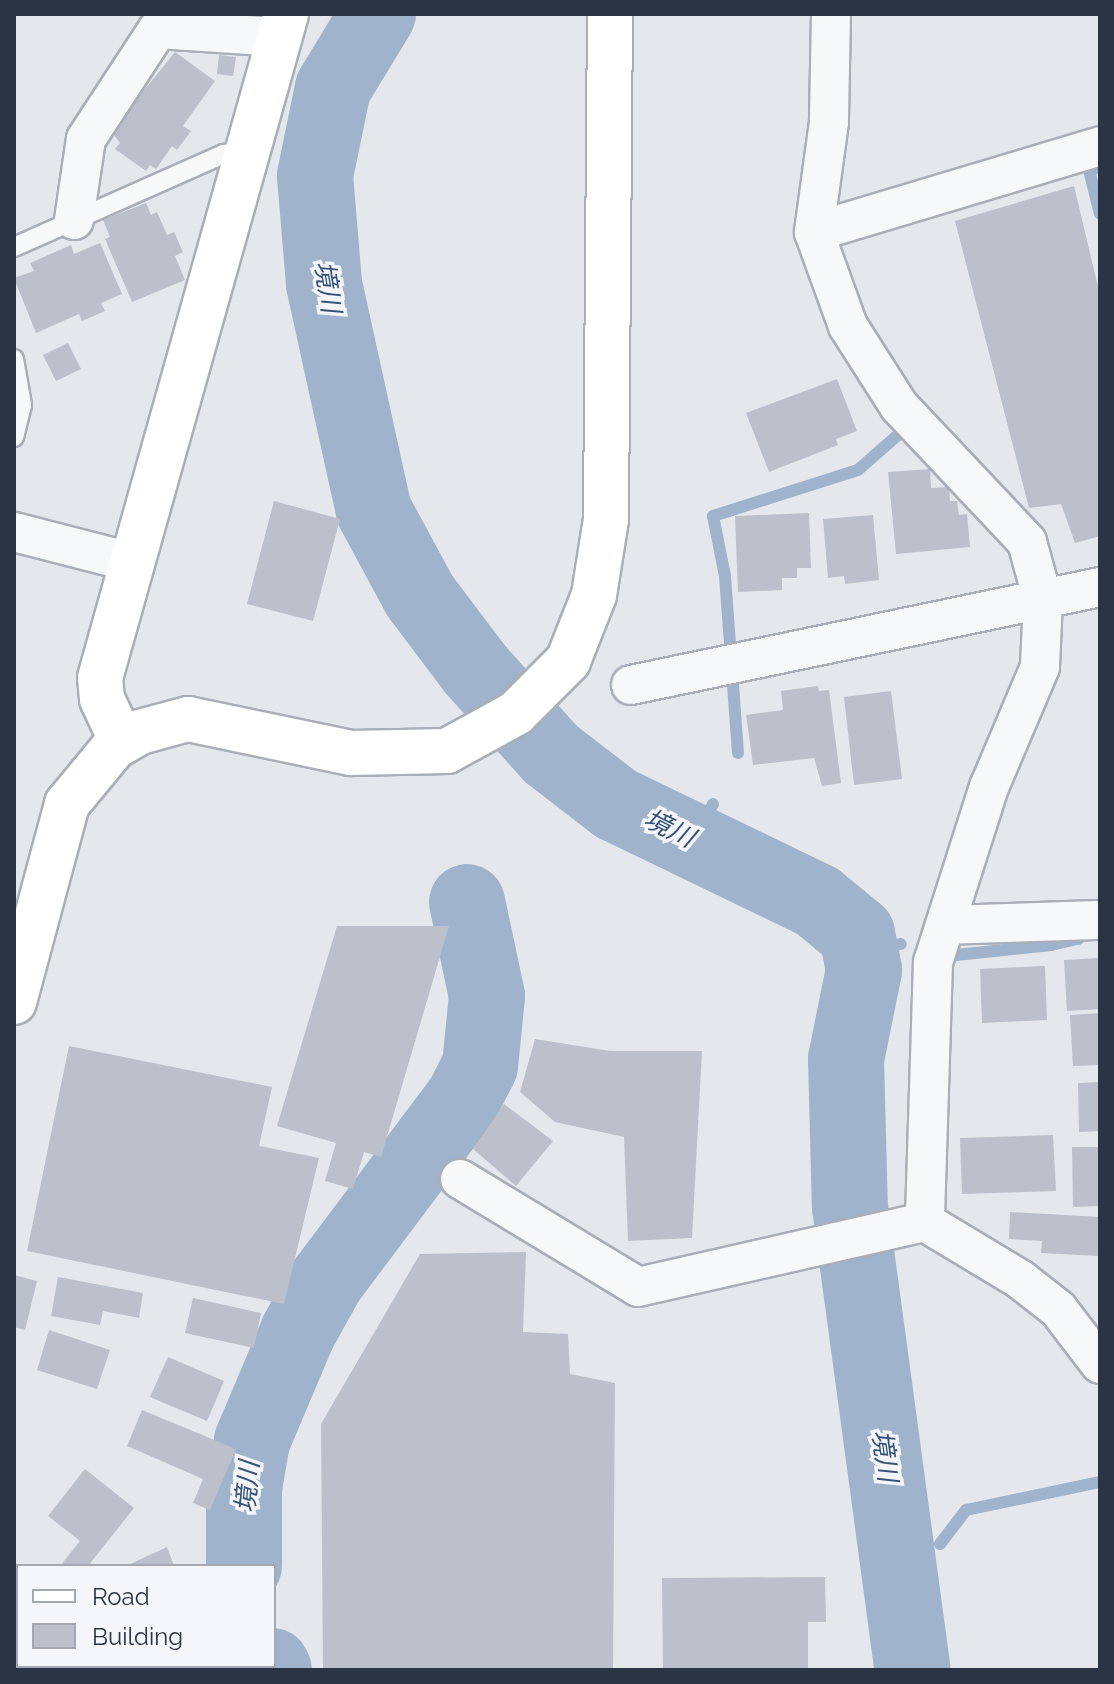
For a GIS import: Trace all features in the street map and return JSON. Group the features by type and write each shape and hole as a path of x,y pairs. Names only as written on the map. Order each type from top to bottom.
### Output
{"street":[{"path":"14,1002 67,804 92,769 122,742 140,732 188,719 351,753 447,751 481,736 545,689 568,661 594,595 606,519 610,14"},
{"path":"831,14 829,122 814,232 848,326 899,406 1027,542 1043,600 1040,667 989,787 933,962 915,1224"},
{"path":"74,220 86,139 158,29 283,26 100,678 102,699 122,742"},
{"path":"814,232 1100,146"},
{"path":"14,532 131,562"},
{"path":"631,685 1100,587"},
{"path":"946,925 1100,920"},
{"path":"460,1179 638,1287 915,1224 1021,1280 1058,1309 1100,1364"}],"lane":[{"path":"14,247 224,154 247,151"},
{"path":"14,359 22,405 14,437"}],"building":[{"path":"175,52 215,81 183,126 191,131 177,150 172,146 156,169 150,165 146,171 115,149 120,143 111,131"},
{"path":"219,55 236,57 233,76 217,74"},
{"path":"1074,186 1100,295 1100,536 1075,543 1061,504 1029,508 955,221"},
{"path":"146,203 151,215 157,212 167,235 174,232 183,252 175,256 185,280 132,302 105,239 110,237 103,220"},
{"path":"100,243 122,294 101,303 105,311 82,321 79,314 36,333 14,278 34,271 30,263 71,245 74,254"},
{"path":"68,343 81,369 56,381 43,355"},
{"path":"837,379 857,431 836,439 838,445 769,472 746,413"},
{"path":"930,469 931,488 949,487 950,501 957,501 959,515 967,514 970,547 896,554 888,472"},
{"path":"274,501 340,519 313,621 247,604"},
{"path":"809,513 811,568 797,568 797,578 782,578 782,590 738,592 735,516"},
{"path":"873,515 879,580 845,584 844,576 828,578 823,519"},
{"path":"818,686 819,691 829,690 841,783 822,786 814,758 753,765 746,715 783,710 781,691"},
{"path":"891,691 902,779 854,785 844,697"},
{"path":"337,926 449,926 381,1157 364,1152 353,1189 325,1181 336,1143 277,1126"},
{"path":"1100,958 1100,1009 1067,1011 1064,960"},
{"path":"1045,966 1047,1020 982,1023 980,969"},
{"path":"1100,1013 1100,1065 1073,1066 1070,1015"},
{"path":"535,1039 610,1051 702,1051 692,1238 628,1241 624,1137 555,1122 520,1092"},
{"path":"69,1046 272,1087 259,1146 319,1158 284,1304 27,1251"},
{"path":"1100,1082 1100,1131 1079,1132 1078,1083"},
{"path":"504,1104 553,1141 516,1186 473,1149"},
{"path":"1053,1135 1056,1191 962,1194 960,1138"},
{"path":"1072,1147 1100,1147 1100,1206 1073,1207"},
{"path":"1010,1212 1100,1217 1099,1256 1041,1253 1042,1241 1009,1239"},
{"path":"526,1252 523,1332 568,1334 570,1374 615,1383 613,1670 323,1670 321,1424 420,1254"},
{"path":"14,1275 37,1281 25,1330 14,1327"},
{"path":"58,1277 143,1293 139,1318 103,1311 100,1325 51,1316"},
{"path":"193,1298 261,1313 254,1348 185,1333"},
{"path":"49,1330 110,1350 97,1389 37,1370"},
{"path":"168,1357 224,1381 207,1421 150,1397"},
{"path":"142,1410 236,1449 210,1510 193,1503 203,1479 127,1446"},
{"path":"85,1469 134,1508 90,1564 62,1564 80,1541 48,1516"},
{"path":"167,1547 173,1564 130,1564"},
{"path":"825,1577 826,1622 808,1622 808,1670 663,1670 662,1578"}],"waterway":[{"name":"境川","path":"378,14 333,88 315,176 324,284 374,511 420,596 475,669 551,754 616,804 817,901 857,934 864,970 846,1059 850,1207 913,1670"},
{"path":"1100,167 1089,170 1100,214"},
{"path":"738,753 725,576 713,516 858,470 899,434"},
{"path":"692,845 713,804"},
{"name":"境川","path":"244,1564 244,1488 252,1441 298,1332 327,1280 463,1099 480,1066 487,996 467,902"},
{"path":"956,955 1051,945 1078,939 1087,930"},
{"path":"860,950 901,944"},
{"path":"940,1544 966,1510 1100,1482"}]}
